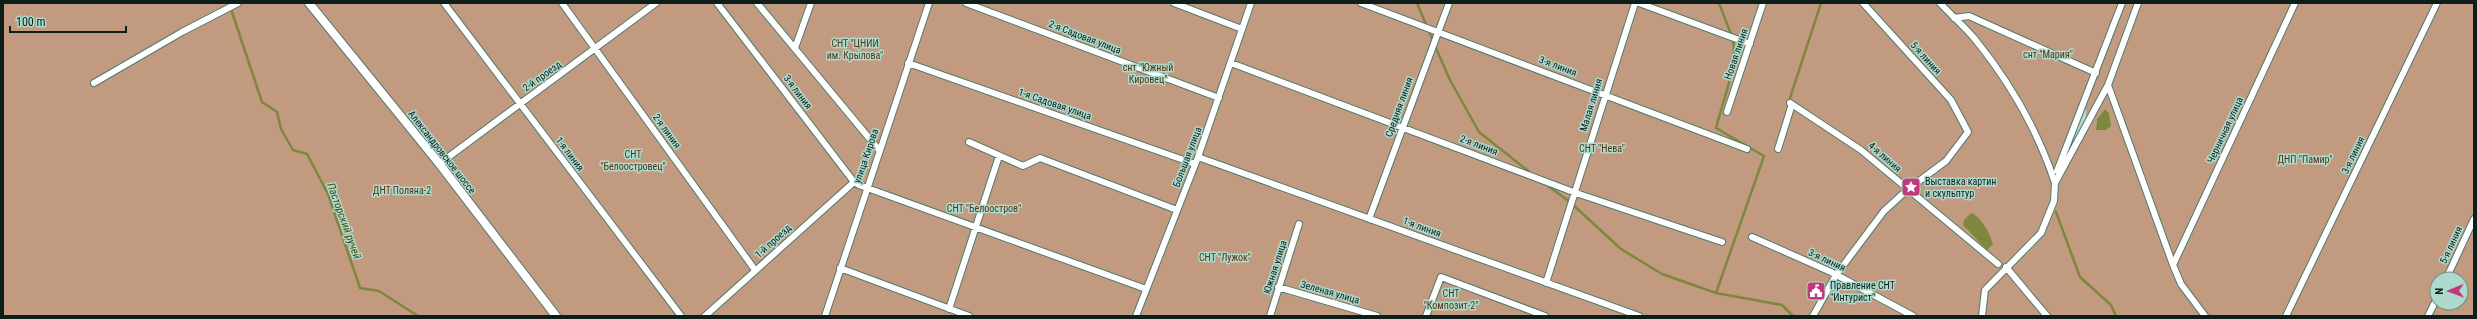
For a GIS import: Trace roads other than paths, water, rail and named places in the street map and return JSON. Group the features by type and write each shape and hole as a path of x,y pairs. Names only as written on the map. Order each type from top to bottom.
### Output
{"street":[{"name":"Александровское шоссе","path":"309,3 439,164 556,316"},
{"name":"1-я линия","path":"444,3 681,316"},
{"name":"2-я линия","path":"562,3 755,270"},
{"name":"2-й проезд","path":"439,164 656,3"},
{"name":"3-я линия","path":"717,3 854,182 866,189 1146,289"},
{"path":"757,3 879,150"},
{"path":"795,48 811,3"},
{"name":"улица Кирова","path":"825,316 929,3"},
{"name":"2-я Садовая улица","path":"966,3 1219,98"},
{"path":"1174,3 1242,29"},
{"name":"Большая улица","path":"1136,316 1198,157 1252,3"},
{"name":"3-я линия","path":"1361,3 1605,94 1747,149"},
{"name":"Средняя линия","path":"1369,219 1402,126 1449,3"},
{"name":"Малая линия","path":"1546,283 1635,3"},
{"path":"1639,3 1750,44"},
{"name":"Новая линия","path":"1727,112 1763,3"},
{"name":"5-я линия","path":"1863,3 1951,100 1968,132 1946,161 1907,190"},
{"path":"1940,3 1974,38 2017,100 2043,147 2054,181 2054,201 2041,233 1985,290 1982,316"},
{"path":"2054,181 2122,3"},
{"path":"2054,181 2108,85 2138,3"},
{"name":"Черничная улица","path":"2174,265 2295,3"},
{"name":"3-я линия","path":"2286,316 2437,3"},
{"path":"94,84 182,32 236,4"},
{"path":"1954,18 1969,16 2096,73"},
{"name":"1-я Садовая улица","path":"908,63 1195,164"},
{"name":"2-я линия","path":"1231,63 1402,126 1575,195 1722,242"},
{"path":"2108,85 2181,284 2205,316"},
{"name":"4-я линия","path":"1778,150 1791,103 1861,150 1907,190 1998,264"},
{"path":"969,142 1023,166 1040,158 1177,210"},
{"path":"949,309 999,156"},
{"name":"1-я линия","path":"1198,157 1639,316"},
{"name":"1-й проезд","path":"705,316 854,182"},
{"path":"1812,316 1836,275 1884,212 1907,190"},
{"name":"5-я линия","path":"2450,271 2474,219"},
{"name":"Южная улица","path":"1270,316 1299,224"},
{"name":"3-я линия","path":"1752,237 1836,275 1913,316"},
{"path":"2006,267 2047,316"},
{"path":"840,268 969,316"},
{"path":"1426,316 1441,277 1545,316"},
{"name":"Зеленая улица","path":"1278,287 1377,316"}],"waterway":[{"path":"78,3 84,3"},
{"name":"Пасторский ручей","path":"229,3 262,102 277,112 281,129 293,150 307,154 328,194 360,288 379,291 418,316"},
{"path":"1417,3 1433,41"},
{"path":"1719,3 1731,34"},
{"path":"1790,98 1821,3"},
{"path":"1716,293 1764,156 1716,128 1729,84 1733,61 1733,41"},
{"path":"1435,46 1450,80 1479,132 1532,174"},
{"path":"1544,183 1570,202 1621,249 1662,274 1716,293 1782,305 1793,316"},
{"path":"2056,212 2080,277 2111,305 2116,316"}],"place":[{"name":"Выставка картин и скульптур","path":"1911,187"},
{"name":"Правление СНТ \"Интурист\"","path":"1816,291"}],"park label":[{"name":"СНТ \"ЦНИИ им. Крылова\"","path":"855,48"},
{"name":"снт \"Мария\"","path":"2048,54"},
{"name":"снт \"Южный Кировец\"","path":"1148,72"},
{"name":"СНТ \"Нева\"","path":"1602,148"},
{"name":"ДНП \"Памир\"","path":"2305,159"},
{"name":"СНТ \"Белоостровец\"","path":"633,160"},
{"name":"ДНТ Поляна-2","path":"402,190"},
{"name":"СНТ \"Белоостров\"","path":"984,208"},
{"name":"СНТ \"Лужок\"","path":"1225,257"},
{"name":"СНТ \"Композит-2\"","path":"1451,298"}]}
